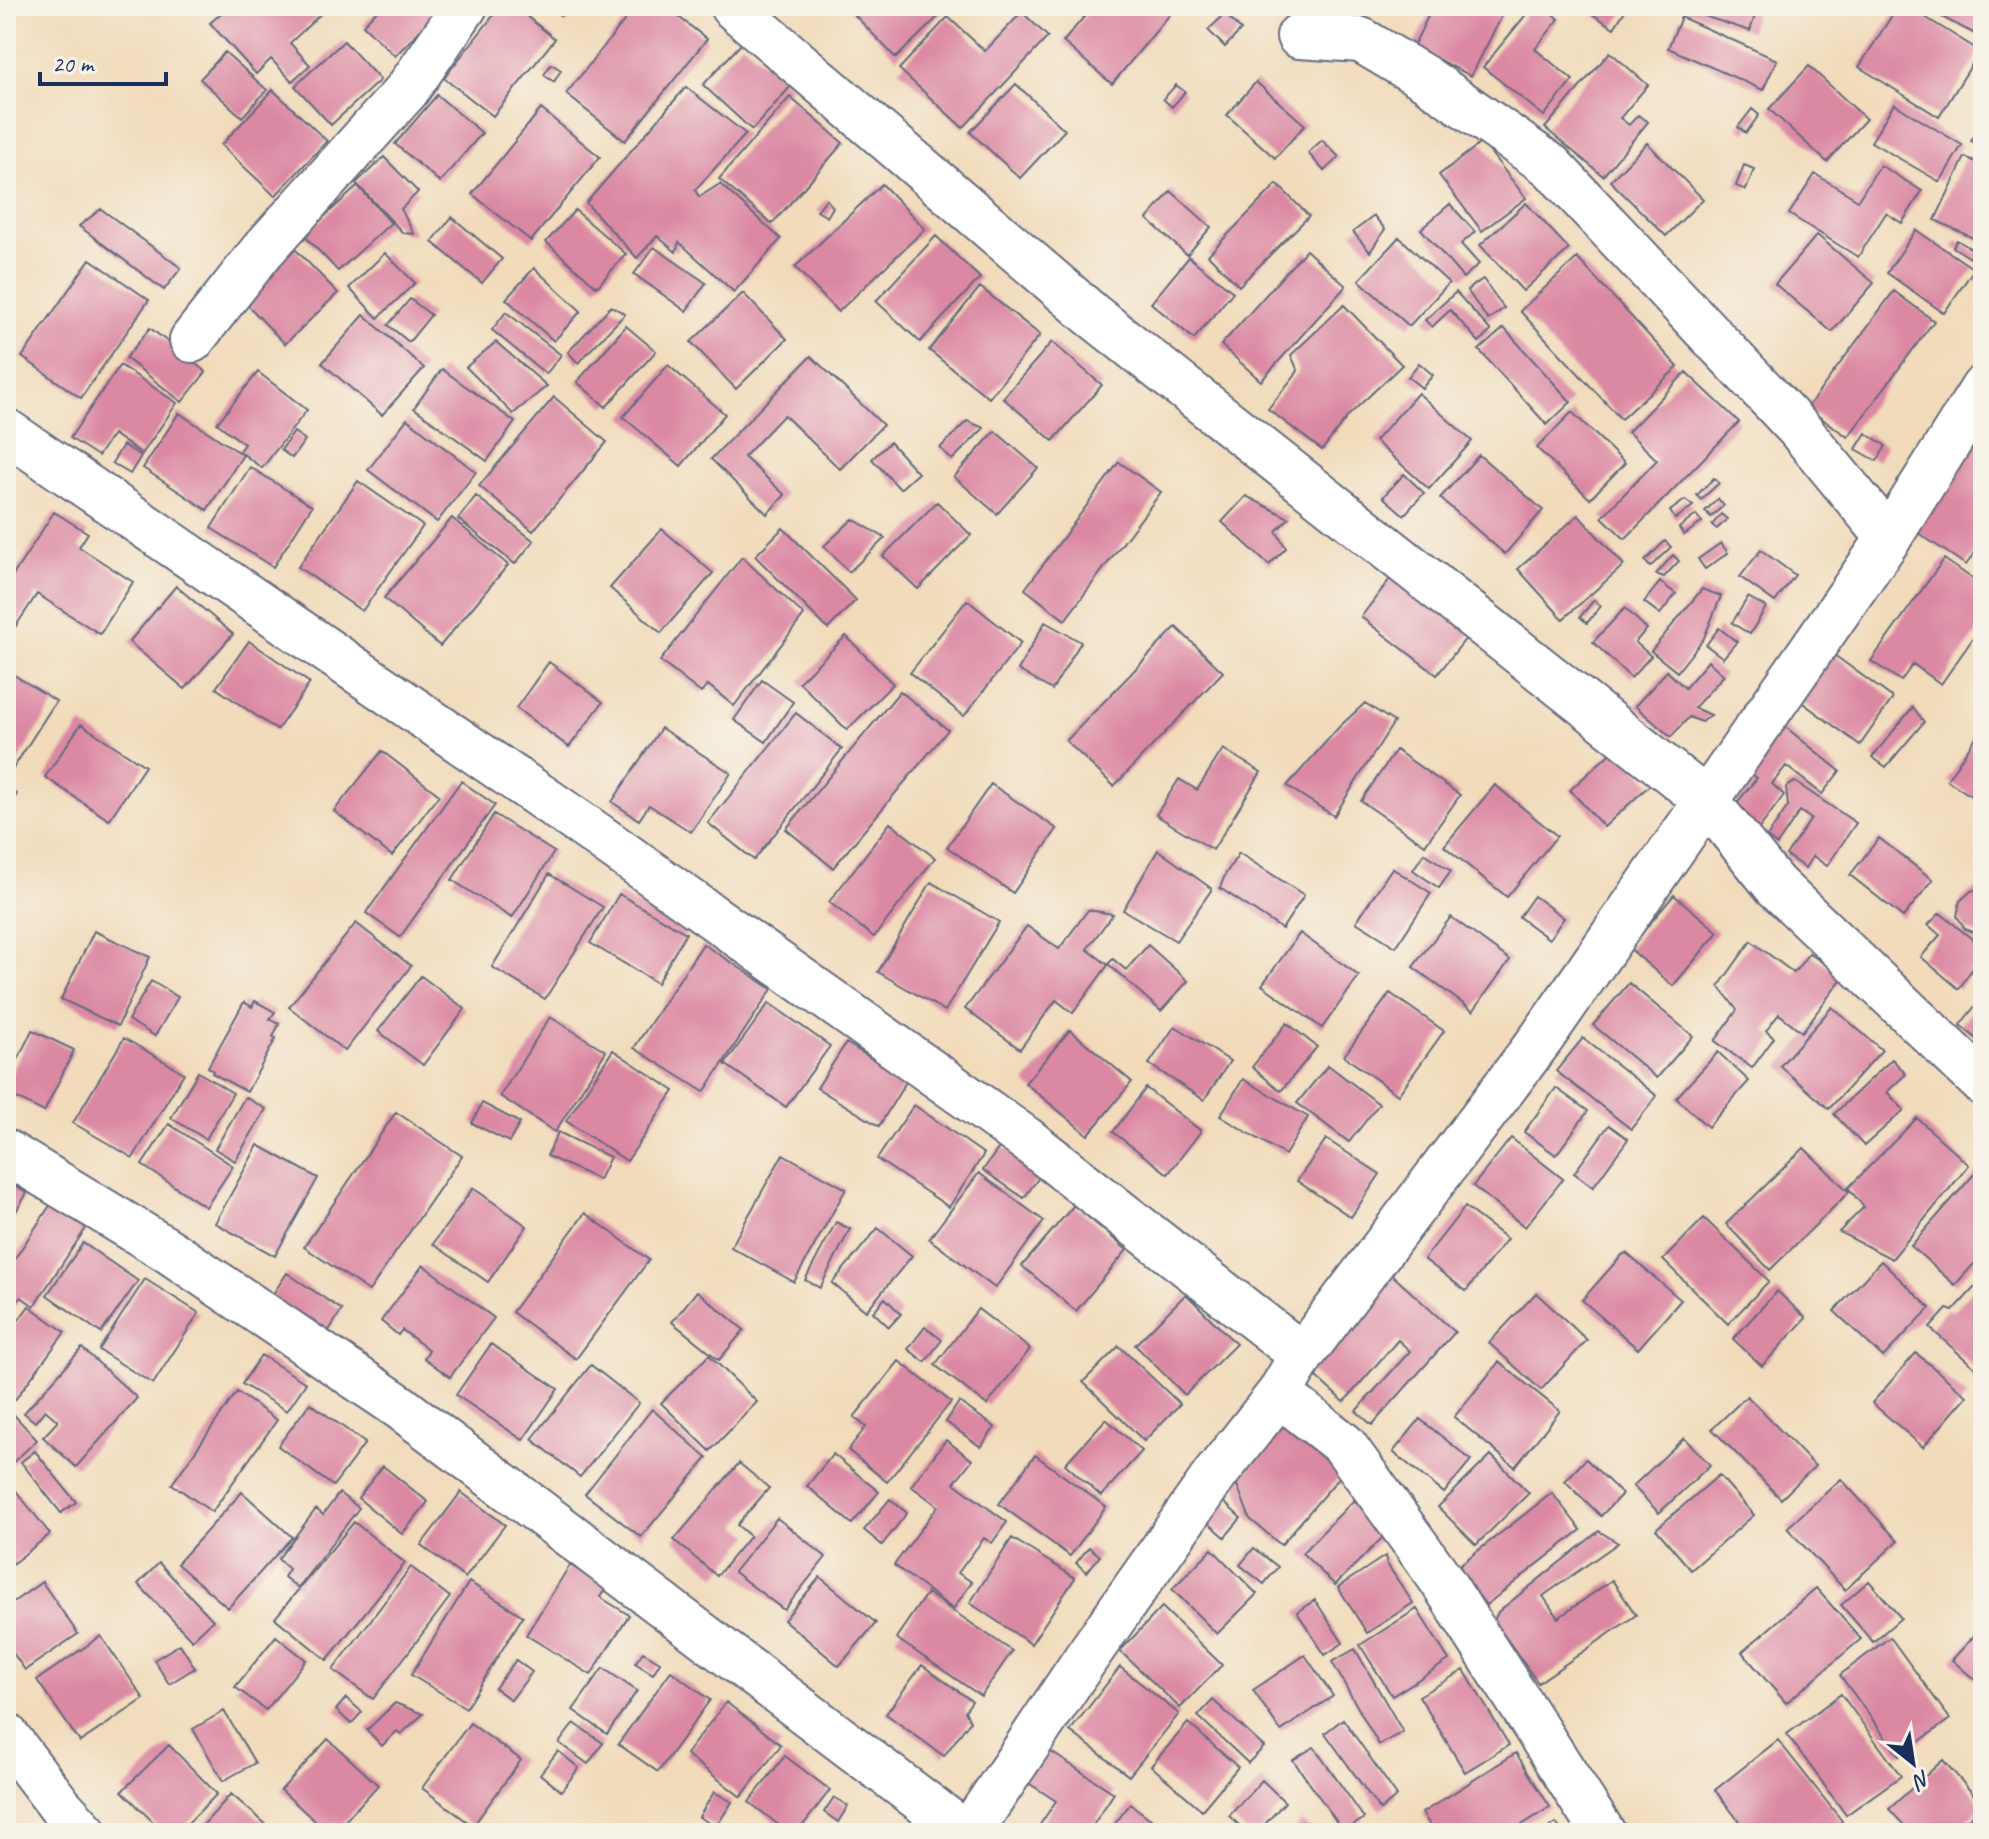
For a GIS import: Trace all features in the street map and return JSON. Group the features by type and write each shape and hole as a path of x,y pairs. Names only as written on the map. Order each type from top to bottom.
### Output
{"street":[{"path":"192,340 262,251 407,90 465,6"},
{"path":"732,6 1092,315 1706,800 1775,885 1983,1083"},
{"path":"1299,36 1361,40 1425,78 1551,166 1799,429 1889,538"},
{"path":"6,1152 169,1251 400,1407 967,1833 1205,1489 1279,1394 1302,1355 1541,1039 1889,538 1983,388"},
{"path":"6,431 587,828 1026,1139 1302,1355"},
{"path":"1279,1394 1344,1445 1440,1578 1603,1833"},
{"path":"6,1735 60,1806 85,1833"}],"building":[{"path":"229,6 329,6 290,43 310,65 292,81 271,59 256,74 210,23"},
{"path":"381,6 438,6 441,9 395,56 363,25"},
{"path":"501,6 514,6 555,39 493,116 444,78"},
{"path":"549,6 569,6 561,16"},
{"path":"636,6 681,6 675,14 707,39 625,141 566,94"},
{"path":"846,6 949,6 896,58"},
{"path":"1093,6 1177,6 1112,84 1063,42"},
{"path":"1433,6 1458,15 1463,6 1507,6 1471,76 1413,47"},
{"path":"1533,6 1542,6 1559,19 1535,49 1573,80 1544,116 1483,67"},
{"path":"1580,6 1628,6 1614,28"},
{"path":"1673,6 1758,6 1750,31"},
{"path":"1898,6 1907,6 1980,51 1939,117 1859,67"},
{"path":"1935,6 1983,6 1983,38 1932,12"},
{"path":"1022,12 1048,37 963,128 899,69 948,17 985,51"},
{"path":"1225,14 1241,30 1225,47 1208,30"},
{"path":"1681,17 1777,60 1763,90 1668,48"},
{"path":"344,41 380,80 331,125 295,86"},
{"path":"742,43 791,86 752,130 703,85"},
{"path":"225,52 267,90 242,117 200,79"},
{"path":"1610,52 1648,85 1620,118 1629,125 1638,115 1648,122 1603,176 1545,128"},
{"path":"551,64 561,70 554,82 544,75"},
{"path":"1809,66 1866,119 1827,162 1769,109"},
{"path":"1256,82 1305,125 1275,158 1227,115"},
{"path":"1016,84 1065,130 1020,178 970,132"},
{"path":"1176,85 1185,92 1172,107 1163,99"},
{"path":"686,87 746,134 695,190 699,197 720,184 781,239 734,292 679,242 676,252 657,236 637,258 586,203"},
{"path":"273,90 327,141 275,196 221,145"},
{"path":"437,95 482,133 440,182 395,144"},
{"path":"790,97 843,143 772,224 719,179"},
{"path":"1894,104 1962,145 1940,182 1871,142"},
{"path":"541,109 600,157 531,241 472,194"},
{"path":"1752,109 1759,115 1746,133 1738,127"},
{"path":"1983,121 1983,148 1971,141"},
{"path":"1322,140 1339,157 1324,171 1308,153"},
{"path":"1482,142 1526,198 1482,231 1439,175"},
{"path":"1647,143 1703,199 1666,236 1610,181"},
{"path":"384,157 418,192 401,209 414,234 403,233 356,183"},
{"path":"1965,157 1983,165 1983,232 1979,241 1935,220"},
{"path":"1744,165 1754,169 1746,190 1736,186"},
{"path":"1880,165 1922,191 1902,223 1886,213 1858,257 1789,214 1815,174 1858,200"},
{"path":"882,184 925,229 838,312 795,267"},
{"path":"1277,184 1309,216 1239,286 1208,255"},
{"path":"358,186 391,223 338,271 304,235"},
{"path":"1171,191 1211,227 1187,255 1147,219"},
{"path":"826,199 833,207 827,217 817,211"},
{"path":"1526,203 1569,249 1523,291 1480,245"},
{"path":"1450,204 1475,232 1461,244 1479,264 1463,278 1421,229"},
{"path":"101,209 181,268 164,290 79,226"},
{"path":"575,210 626,254 597,287 546,242"},
{"path":"1374,216 1385,229 1370,252 1353,232"},
{"path":"452,217 502,259 482,283 432,242"},
{"path":"1916,230 1974,269 1944,313 1887,273"},
{"path":"1817,235 1874,283 1832,332 1775,284"},
{"path":"936,236 980,278 920,342 876,301"},
{"path":"1399,237 1449,283 1409,326 1359,280"},
{"path":"1957,240 1983,256 1983,266 1953,247"},
{"path":"293,247 338,293 285,344 240,297"},
{"path":"654,247 706,283 686,311 634,274"},
{"path":"1306,250 1346,286 1261,381 1221,345"},
{"path":"385,253 415,283 378,318 349,288"},
{"path":"1189,257 1233,292 1194,339 1151,303"},
{"path":"1577,258 1678,367 1621,419 1520,311"},
{"path":"90,259 149,300 81,398 22,357"},
{"path":"534,268 581,311 554,341 506,299"},
{"path":"1483,279 1504,308 1488,320 1467,290"},
{"path":"980,287 1040,335 989,398 929,350"},
{"path":"1894,291 1934,321 1848,437 1807,408"},
{"path":"1456,292 1491,331 1479,342 1450,310 1432,327 1425,320"},
{"path":"743,293 787,339 736,389 691,342"},
{"path":"410,299 431,315 409,342 388,325"},
{"path":"1344,305 1402,365 1349,415 1322,450 1268,409 1298,371 1291,355"},
{"path":"611,306 625,314 578,363 568,352"},
{"path":"506,312 561,355 546,374 492,330"},
{"path":"364,315 424,368 382,415 322,363"},
{"path":"626,326 656,351 606,407 577,382"},
{"path":"150,328 206,372 182,402 126,358"},
{"path":"1504,328 1571,402 1547,425 1479,350"},
{"path":"496,342 547,386 513,414 466,367"},
{"path":"1052,342 1102,385 1053,441 1003,398"},
{"path":"811,356 883,425 840,469 784,415 744,457 785,495 767,514 711,459"},
{"path":"1419,363 1433,375 1422,388 1408,377"},
{"path":"120,365 177,403 142,454 113,434 98,456 70,438"},
{"path":"668,365 725,414 681,466 623,417"},
{"path":"442,369 515,422 487,461 414,408"},
{"path":"258,372 307,410 262,468 239,451 244,444 217,423"},
{"path":"1686,372 1739,422 1625,539 1602,517 1657,460 1628,432"},
{"path":"1418,393 1472,441 1429,489 1375,441"},
{"path":"554,397 607,442 533,531 479,486"},
{"path":"1983,406 1983,541 1966,565 1905,524"},
{"path":"1572,412 1625,463 1590,499 1537,448"},
{"path":"179,413 243,455 207,510 143,468"},
{"path":"407,419 476,472 437,522 368,470"},
{"path":"967,421 984,428 952,460 940,448"},
{"path":"995,431 1038,468 997,514 954,477"},
{"path":"294,432 305,440 292,458 281,450"},
{"path":"1866,433 1886,446 1877,461 1856,449"},
{"path":"890,442 918,473 900,489 872,459"},
{"path":"123,445 141,456 130,474 112,463"},
{"path":"1479,455 1543,510 1505,554 1440,498"},
{"path":"1119,462 1161,492 1065,620 1025,589"},
{"path":"250,467 312,506 273,567 211,528"},
{"path":"1404,474 1424,493 1404,515 1383,497"},
{"path":"1714,478 1719,483 1701,500 1697,495"},
{"path":"358,481 423,526 362,611 298,567"},
{"path":"476,496 534,541 515,564 458,519"},
{"path":"1246,496 1289,518 1276,531 1286,548 1269,565 1222,522"},
{"path":"1718,499 1724,505 1711,517 1705,511"},
{"path":"1685,500 1693,506 1675,519 1670,511"},
{"path":"937,502 971,535 918,589 883,556"},
{"path":"54,512 88,533 79,547 133,582 100,634 37,594 6,641 6,586"},
{"path":"1721,514 1727,519 1717,529 1712,525"},
{"path":"1578,515 1624,565 1563,619 1518,569"},
{"path":"1696,515 1702,522 1684,535 1679,528"},
{"path":"452,518 508,565 440,646 384,598"},
{"path":"853,519 885,538 849,572 824,546"},
{"path":"783,528 856,600 828,629 755,556"},
{"path":"662,529 713,573 661,633 610,588"},
{"path":"1665,541 1671,547 1650,567 1645,561"},
{"path":"1721,543 1728,553 1705,569 1698,559"},
{"path":"1761,550 1795,575 1775,602 1740,577"},
{"path":"1673,555 1679,561 1664,577 1656,574"},
{"path":"742,557 804,615 734,706 708,685 701,693 660,661"},
{"path":"1944,559 1983,586 1983,624 1941,684 1913,664 1901,681 1871,661"},
{"path":"1393,575 1470,633 1437,675 1361,617"},
{"path":"1660,582 1676,594 1660,614 1644,602"},
{"path":"176,586 233,634 185,689 129,642"},
{"path":"1702,589 1721,596 1704,638 1677,672 1651,651"},
{"path":"1748,597 1766,607 1750,634 1732,623"},
{"path":"967,600 1021,643 964,716 910,673"},
{"path":"1594,600 1601,606 1587,623 1580,617"},
{"path":"1625,608 1647,629 1635,642 1651,656 1631,678 1593,642"},
{"path":"1045,622 1081,642 1052,690 1018,670"},
{"path":"1176,627 1223,672 1114,786 1066,741"},
{"path":"1719,628 1737,642 1723,658 1706,645"},
{"path":"846,636 893,684 847,730 799,682"},
{"path":"249,641 310,683 277,730 216,688"},
{"path":"1826,649 1893,698 1860,745 1792,695"},
{"path":"1708,661 1724,675 1694,708 1711,715 1702,722 1689,717 1671,737 1635,706 1667,671 1685,688"},
{"path":"549,662 603,702 569,747 516,708"},
{"path":"6,670 56,701 9,775 6,773"},
{"path":"762,680 793,702 766,742 734,720"},
{"path":"900,691 948,730 833,868 786,829"},
{"path":"1365,703 1394,722 1334,816 1287,786 1339,727"},
{"path":"1913,707 1924,722 1886,767 1872,757"},
{"path":"796,713 842,749 754,860 708,823"},
{"path":"81,724 145,766 109,820 45,777"},
{"path":"1783,725 1840,771 1822,794 1786,766 1772,784 1784,795 1758,830 1731,810 1757,778 1746,770"},
{"path":"661,728 731,773 691,832 649,805 639,820 612,802"},
{"path":"1978,734 1983,737 1983,804 1947,780"},
{"path":"1618,746 1651,784 1604,827 1570,790"},
{"path":"1223,749 1261,772 1213,850 1156,815 1179,779 1197,790"},
{"path":"1396,750 1460,795 1425,845 1361,801"},
{"path":"382,751 439,795 392,856 334,811"},
{"path":"461,781 495,805 400,937 366,913"},
{"path":"1795,782 1856,823 1827,866 1813,856 1805,868 1786,855 1811,819 1800,811 1777,845 1767,837 1788,806 1786,787"},
{"path":"991,784 1057,829 1013,893 947,847"},
{"path":"1495,785 1557,836 1507,897 1444,846"},
{"path":"6,787 17,794 6,812"},
{"path":"494,814 554,852 512,918 452,880"},
{"path":"890,823 935,858 874,937 829,902"},
{"path":"1879,838 1933,880 1903,917 1850,875"},
{"path":"1158,850 1212,889 1176,941 1123,910"},
{"path":"1239,853 1304,895 1282,929 1220,888"},
{"path":"1424,853 1451,871 1439,888 1413,870"},
{"path":"1392,868 1431,893 1396,947 1356,922"},
{"path":"549,874 603,907 545,999 492,967"},
{"path":"931,882 999,922 945,1011 878,972"},
{"path":"1983,889 1983,934 1979,935 1965,929 1957,916 1960,901"},
{"path":"619,894 686,933 657,983 590,943"},
{"path":"1674,895 1718,932 1673,986 1629,948"},
{"path":"1534,896 1564,918 1549,939 1519,917"},
{"path":"1088,910 1113,914 1087,949 1108,965 1073,1013 1056,1000 1020,1049 965,1009 1027,926 1059,949"},
{"path":"1940,913 1983,948 1959,989 1921,957 1940,935 1928,925"},
{"path":"1451,917 1510,960 1473,1011 1413,967"},
{"path":"356,923 411,966 345,1051 289,1007"},
{"path":"94,931 150,957 118,1026 61,999"},
{"path":"1300,933 1359,976 1322,1028 1262,985"},
{"path":"1751,941 1794,973 1809,953 1843,977 1802,1032 1779,1014 1766,1031 1774,1038 1752,1068 1715,1041 1737,1010 1719,986"},
{"path":"703,944 772,989 704,1092 634,1048"},
{"path":"1148,945 1188,981 1161,1011 1108,964 1113,959 1126,970"},
{"path":"421,976 465,1009 423,1065 378,1031"},
{"path":"151,981 178,997 155,1036 128,1020"},
{"path":"1629,983 1693,1036 1657,1078 1593,1025"},
{"path":"1390,993 1444,1031 1398,1095 1344,1056"},
{"path":"1983,996 1983,1044 1960,1025"},
{"path":"255,1001 275,1012 270,1019 279,1024 273,1037 276,1038 247,1092 212,1073 208,1067 244,1002 252,1007"},
{"path":"769,1003 830,1046 786,1107 725,1064"},
{"path":"1832,1007 1882,1050 1829,1109 1780,1066"},
{"path":"550,1017 606,1051 555,1132 500,1096"},
{"path":"1287,1023 1317,1047 1281,1091 1252,1067"},
{"path":"1175,1026 1230,1061 1204,1100 1149,1064"},
{"path":"32,1030 74,1050 44,1112 6,1093 6,1084"},
{"path":"1070,1030 1132,1082 1088,1135 1025,1083"},
{"path":"6,1031 14,1035 6,1050"},
{"path":"124,1038 184,1073 133,1158 73,1123"},
{"path":"1583,1038 1657,1096 1631,1129 1556,1071"},
{"path":"846,1043 907,1080 879,1126 817,1088"},
{"path":"613,1050 674,1091 627,1161 566,1121"},
{"path":"1718,1052 1749,1081 1708,1127 1676,1098"},
{"path":"1892,1059 1906,1074 1887,1092 1904,1110 1864,1146 1834,1114"},
{"path":"1328,1065 1379,1104 1349,1142 1297,1103"},
{"path":"198,1072 233,1093 206,1139 171,1118"},
{"path":"1243,1079 1308,1117 1285,1155 1220,1116"},
{"path":"1146,1088 1201,1131 1168,1174 1113,1132"},
{"path":"1556,1088 1588,1111 1556,1155 1524,1132"},
{"path":"245,1097 266,1109 235,1161 215,1149"},
{"path":"482,1103 520,1123 509,1142 472,1123"},
{"path":"914,1105 984,1154 949,1207 877,1159"},
{"path":"396,1112 462,1156 369,1291 304,1247"},
{"path":"1917,1118 1969,1165 1892,1259 1839,1232 1864,1207 1848,1188"},
{"path":"169,1124 233,1166 206,1207 142,1165"},
{"path":"1609,1125 1628,1139 1593,1187 1574,1173"},
{"path":"558,1132 610,1157 599,1180 547,1156"},
{"path":"1511,1138 1563,1179 1525,1227 1473,1186"},
{"path":"1326,1139 1380,1174 1351,1217 1297,1181"},
{"path":"258,1145 318,1178 275,1256 215,1223"},
{"path":"1001,1145 1042,1173 1024,1198 983,1170"},
{"path":"1804,1148 1849,1192 1770,1270 1726,1224"},
{"path":"783,1154 846,1189 794,1282 731,1247"},
{"path":"1983,1164 1983,1254 1955,1285 1911,1246"},
{"path":"979,1173 1044,1221 995,1288 929,1239"},
{"path":"6,1181 27,1193 6,1228"},
{"path":"473,1188 527,1226 488,1282 433,1244"},
{"path":"51,1204 86,1228 34,1306 21,1297 6,1319 6,1272"},
{"path":"1074,1205 1127,1250 1076,1311 1022,1266"},
{"path":"1465,1207 1507,1239 1466,1291 1424,1259"},
{"path":"585,1213 649,1260 576,1359 512,1312"},
{"path":"1704,1218 1769,1281 1728,1324 1663,1260"},
{"path":"836,1222 850,1229 820,1288 805,1280"},
{"path":"878,1228 912,1256 866,1311 832,1283"},
{"path":"83,1243 138,1281 101,1333 47,1295"},
{"path":"1626,1253 1681,1300 1638,1349 1582,1300"},
{"path":"1881,1261 1930,1308 1883,1357 1834,1311"},
{"path":"423,1265 494,1318 450,1377 424,1358 429,1350 402,1330 398,1335 381,1321"},
{"path":"287,1273 342,1310 326,1335 271,1297"},
{"path":"1391,1274 1455,1332 1372,1425 1356,1411 1410,1351 1398,1340 1344,1402 1306,1368"},
{"path":"1983,1278 1983,1375 1930,1328 1947,1309 1953,1311"},
{"path":"145,1279 199,1313 153,1384 99,1350"},
{"path":"697,1291 744,1330 719,1360 672,1322"},
{"path":"1777,1291 1806,1318 1762,1366 1733,1339"},
{"path":"1536,1293 1587,1340 1541,1390 1489,1343"},
{"path":"1186,1294 1236,1344 1185,1395 1135,1345"},
{"path":"885,1298 901,1314 889,1327 873,1312"},
{"path":"29,1306 65,1332 14,1401 6,1395 6,1337"},
{"path":"978,1309 1030,1349 987,1405 935,1365"},
{"path":"925,1327 942,1340 925,1362 908,1349"},
{"path":"491,1344 558,1389 523,1440 456,1395"},
{"path":"1119,1346 1180,1404 1144,1441 1083,1382"},
{"path":"82,1348 137,1398 76,1467 43,1437 58,1421 45,1410 35,1422 24,1413"},
{"path":"1916,1353 1967,1396 1923,1447 1872,1403"},
{"path":"261,1355 306,1383 287,1411 242,1384"},
{"path":"709,1355 757,1402 710,1451 661,1403"},
{"path":"899,1361 951,1402 887,1482 848,1450 866,1427 854,1417"},
{"path":"1499,1362 1560,1411 1515,1467 1454,1417"},
{"path":"591,1365 639,1403 580,1477 532,1439"},
{"path":"237,1392 277,1420 212,1512 172,1484"},
{"path":"1747,1396 1815,1466 1781,1499 1712,1429"},
{"path":"959,1402 995,1427 981,1447 946,1422"},
{"path":"310,1403 365,1443 333,1486 278,1446"},
{"path":"6,1406 37,1440 6,1469"},
{"path":"652,1409 707,1458 641,1537 585,1494"},
{"path":"1106,1419 1142,1451 1101,1496 1065,1464"},
{"path":"1420,1419 1471,1460 1444,1493 1393,1452"},
{"path":"1284,1425 1342,1474 1281,1545 1250,1519 1236,1482"},
{"path":"1684,1438 1710,1465 1659,1513 1633,1486"},
{"path":"946,1440 972,1460 954,1483 1007,1522 992,1543 984,1538 958,1573 972,1582 953,1609 894,1565 938,1506 911,1486"},
{"path":"35,1451 76,1502 61,1513 21,1462"},
{"path":"833,1454 879,1492 852,1524 807,1486"},
{"path":"1035,1455 1106,1507 1070,1556 999,1504"},
{"path":"1491,1455 1529,1493 1476,1545 1438,1507"},
{"path":"1586,1459 1622,1494 1601,1516 1565,1481"},
{"path":"739,1463 769,1488 737,1525 750,1536 717,1576 674,1540"},
{"path":"383,1466 428,1502 402,1534 358,1498"},
{"path":"1719,1475 1754,1515 1691,1570 1656,1529"},
{"path":"6,1478 50,1534 6,1569"},
{"path":"1841,1479 1898,1541 1845,1590 1787,1528"},
{"path":"242,1492 292,1537 228,1608 177,1564"},
{"path":"461,1492 505,1525 465,1578 421,1545"},
{"path":"339,1493 359,1508 298,1588 284,1577 289,1569 278,1559 316,1509 323,1515"},
{"path":"1552,1493 1581,1530 1486,1605 1457,1567"},
{"path":"1216,1495 1241,1518 1225,1537 1199,1515"},
{"path":"890,1499 907,1513 882,1545 864,1530"},
{"path":"1354,1500 1387,1533 1335,1585 1302,1553"},
{"path":"777,1518 826,1557 784,1610 734,1572"},
{"path":"354,1522 405,1563 327,1660 275,1618"},
{"path":"1599,1531 1618,1543 1543,1596 1558,1618 1612,1580 1636,1615 1538,1683 1494,1621 1498,1612"},
{"path":"1012,1538 1075,1578 1031,1644 970,1603"},
{"path":"1089,1547 1100,1556 1087,1572 1076,1563"},
{"path":"1254,1548 1278,1567 1264,1584 1240,1565"},
{"path":"1212,1549 1257,1594 1217,1634 1172,1589"},
{"path":"1385,1556 1413,1603 1367,1633 1338,1587"},
{"path":"159,1563 213,1620 192,1640 138,1584"},
{"path":"570,1565 607,1587 600,1597 629,1615 591,1675 526,1635"},
{"path":"411,1567 450,1597 373,1699 333,1670"},
{"path":"820,1577 876,1623 839,1666 784,1620"},
{"path":"1869,1581 1901,1618 1873,1642 1841,1605"},
{"path":"42,1582 78,1634 25,1670 6,1643 6,1607"},
{"path":"469,1582 523,1616 466,1708 411,1675"},
{"path":"1816,1588 1861,1639 1786,1703 1742,1652"},
{"path":"927,1593 1012,1651 981,1696 896,1638"},
{"path":"1315,1600 1343,1643 1325,1655 1297,1612"},
{"path":"1162,1607 1222,1665 1180,1708 1120,1651"},
{"path":"1417,1609 1449,1660 1392,1696 1360,1645"},
{"path":"1983,1626 1983,1687 1952,1660"},
{"path":"101,1636 144,1699 80,1742 37,1680"},
{"path":"276,1636 306,1660 266,1710 235,1687"},
{"path":"1890,1637 1950,1719 1899,1756 1840,1675"},
{"path":"180,1644 195,1668 169,1684 154,1660"},
{"path":"1355,1649 1403,1732 1379,1745 1332,1662"},
{"path":"643,1652 660,1662 653,1674 635,1663"},
{"path":"1305,1655 1333,1696 1281,1731 1253,1690"},
{"path":"516,1660 532,1672 511,1700 495,1688"},
{"path":"922,1665 972,1701 965,1711 970,1721 944,1756 886,1714"},
{"path":"1120,1667 1179,1714 1129,1776 1070,1731"},
{"path":"603,1668 637,1691 607,1734 573,1710"},
{"path":"1464,1670 1509,1745 1465,1772 1419,1696"},
{"path":"671,1671 710,1700 658,1772 618,1744"},
{"path":"1841,1694 1901,1776 1846,1815 1787,1734"},
{"path":"346,1698 362,1712 351,1724 336,1710"},
{"path":"1213,1700 1264,1747 1248,1763 1198,1716"},
{"path":"726,1702 781,1745 741,1797 686,1754"},
{"path":"395,1703 423,1714 401,1734 397,1731 382,1746 367,1730"},
{"path":"224,1711 255,1763 223,1781 193,1729"},
{"path":"1343,1719 1397,1796 1380,1810 1325,1733"},
{"path":"470,1723 521,1760 473,1826 422,1788"},
{"path":"574,1723 603,1743 588,1764 559,1743"},
{"path":"1188,1723 1238,1767 1202,1810 1151,1766"},
{"path":"328,1739 378,1785 334,1833 328,1833 281,1790"},
{"path":"1778,1740 1842,1821 1826,1833 1748,1833 1715,1790"},
{"path":"169,1745 217,1794 178,1833 164,1833 122,1791"},
{"path":"1314,1747 1364,1818 1344,1832 1293,1760"},
{"path":"1045,1748 1114,1793 1088,1833 1043,1833 1037,1829 1056,1801 1024,1780"},
{"path":"558,1751 579,1768 561,1791 540,1774"},
{"path":"1516,1753 1550,1807 1509,1833 1435,1833 1422,1813"},
{"path":"785,1756 830,1790 797,1833 789,1833 749,1802"},
{"path":"1943,1760 1983,1805 1953,1833 1911,1833 1889,1809"},
{"path":"1262,1780 1285,1802 1257,1833 1248,1833 1229,1816"},
{"path":"714,1792 732,1802 716,1827 699,1817"},
{"path":"231,1794 276,1833 196,1833"},
{"path":"834,1797 848,1806 838,1822 824,1812"},
{"path":"1130,1804 1170,1833 1108,1833"},
{"path":"1301,1821 1315,1833 1290,1833"},
{"path":"1556,1823 1563,1833 1541,1833"},
{"path":"707,1825 719,1833 702,1833"}]}
